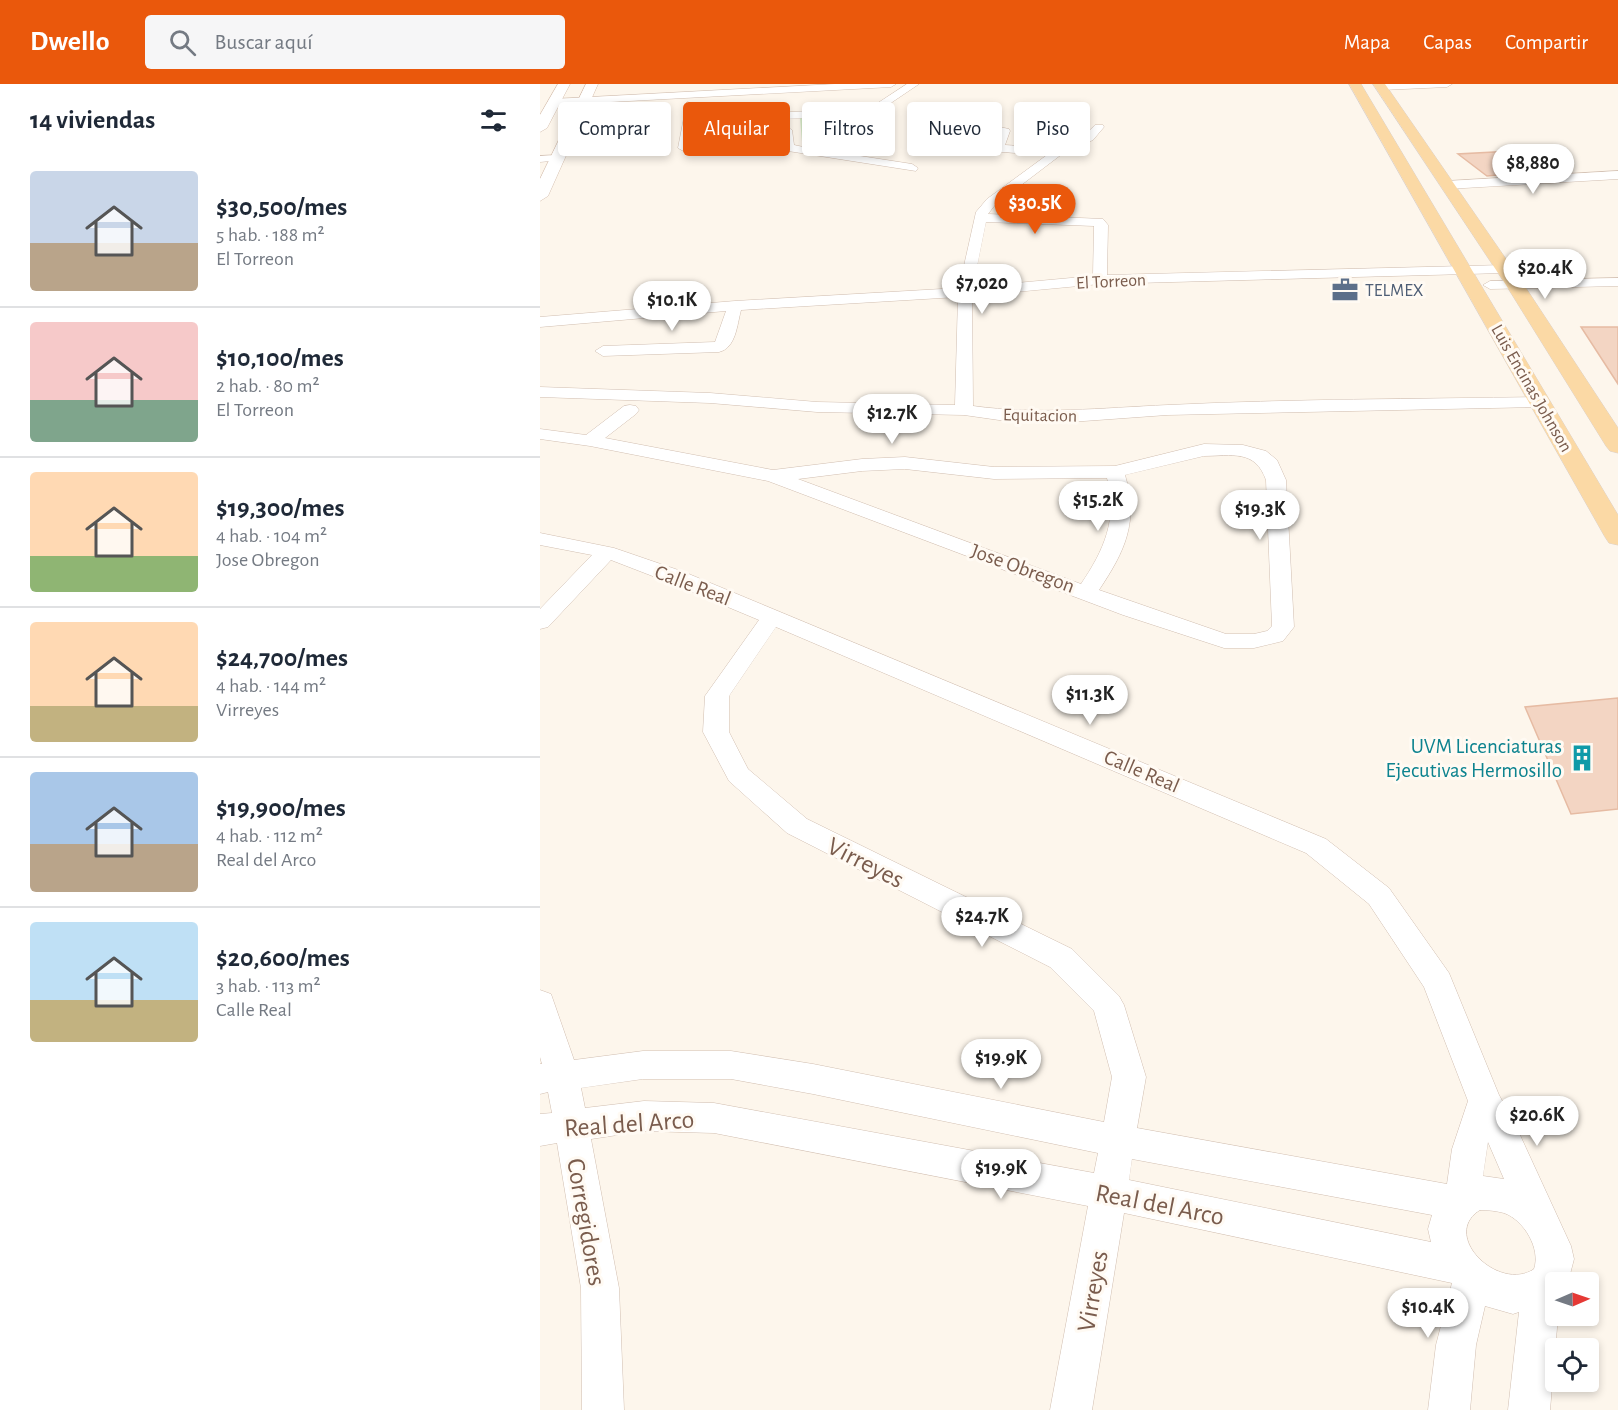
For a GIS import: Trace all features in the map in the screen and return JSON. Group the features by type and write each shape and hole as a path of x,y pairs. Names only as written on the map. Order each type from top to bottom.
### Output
{"main road":[{"path":"540,128 564,84"},
{"name":"Luis Encinas Johnson","path":"1355,84 1618,537"},
{"name":"Luis Encinas Johnson","path":"1380,85 1515,285 1613,439"},
{"path":"540,196 588,93"},
{"path":"1540,402 1561,406 1588,418 1613,439"}],"street":[{"path":"556,99 588,93 693,90 708,92 766,87 891,84"},
{"path":"885,102 914,84"},
{"path":"1380,85 1447,84"},
{"path":"1090,137 1099,126"},
{"path":"841,156 912,168"},
{"path":"964,410 965,292 980,218 992,202 1053,156"},
{"path":"540,159 557,159"},
{"path":"1447,184 1618,175"},
{"path":"980,218 1090,220 1101,225 1100,280"},
{"name":"El Torreon","path":"540,322 735,306 965,292 1100,280 1467,278 1504,269"},
{"path":"1467,278 1515,285 1618,282"},
{"path":"603,351 718,347 725,341 735,306"},
{"name":"Equitacion","path":"540,392 710,398 817,407 964,410 1006,416 1070,417 1167,410 1540,402"},
{"path":"590,441 630,410"},
{"name":"Jose Obregon","path":"540,435 590,441 773,476 1131,610 1224,641 1254,641 1275,636 1283,627 1276,480 1270,464 1259,455 1243,451 1204,450 1115,472 994,473 905,463 862,465 773,476"},
{"path":"1087,592 1103,568 1117,538 1122,499 1115,472"},
{"name":"Calle Real","path":"540,539 607,552 773,616 1316,846 1379,896 1438,982 1485,1101 1506,1142 1538,1217 1550,1235 1555,1255 1552,1273 1541,1288 1529,1410"},
{"path":"540,622 607,552"},
{"name":"Virreyes","path":"773,616 717,696 716,732 738,775 797,826 1061,958 1108,1005 1129,1077 1071,1410"},
{"name":"Corregidores","path":"540,1003 551,1077 555,1127 600,1288 603,1410"},
{"path":"551,1077 644,1065 731,1065 813,1079 1119,1141 1462,1201"},
{"path":"1485,1101 1469,1142 1462,1201 1450,1216 1448,1232 1450,1249 1466,1273 1490,1290 1509,1295 1526,1294 1541,1288"},
{"name":"Real del Arco","path":"555,1127 644,1116 714,1118 1109,1193 1466,1273"},
{"name":"Calle Real","path":"1462,1201 1481,1193 1501,1195 1521,1203 1538,1217"},
{"path":"1449,1410 1466,1273"}],"green space":[{"path":"800,118 802,118 802,142"}],"building":[{"path":"1513,151 1544,171 1487,176 1458,154"},
{"path":"1581,327 1618,327 1618,384"},
{"name":"UVM Licenciaturas Ejecutivas Hermosillo","path":"1618,698 1618,809 1571,814 1525,707"}],"place":[{"name":"TELMEX","path":"1345,290"},
{"name":"UVM Licenciaturas Ejecutivas Hermosillo","path":"1582,758"}]}
